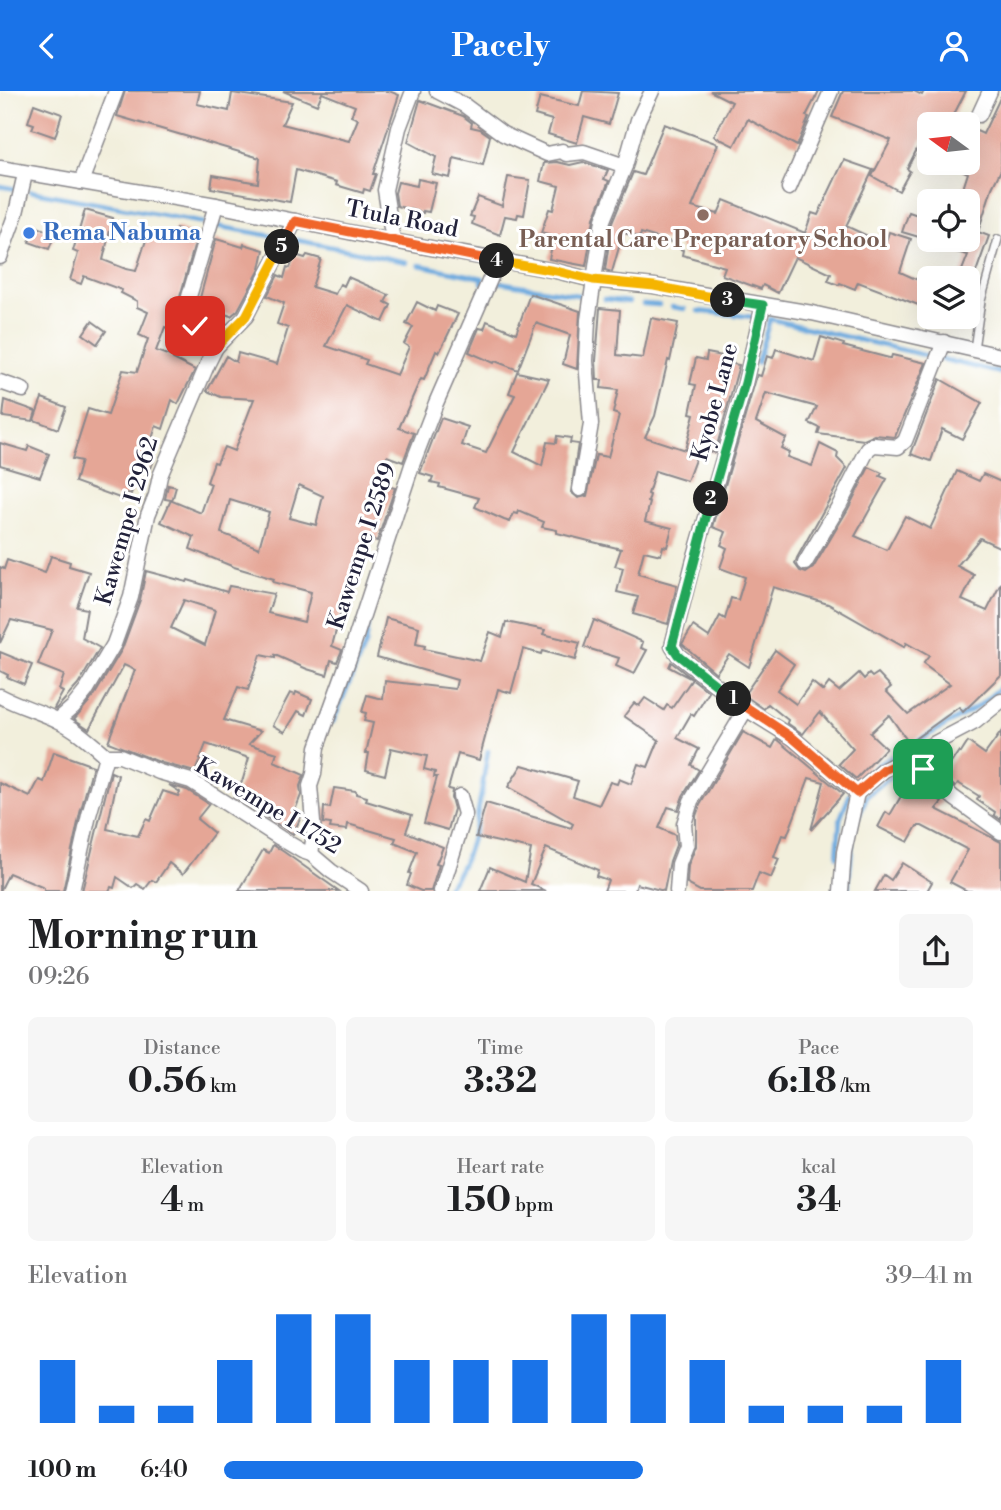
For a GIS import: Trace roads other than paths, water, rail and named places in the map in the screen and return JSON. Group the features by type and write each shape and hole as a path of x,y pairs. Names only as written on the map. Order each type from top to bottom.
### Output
{"street":[{"path":"81,182 116,91"},
{"path":"393,241 385,190 399,128 413,91"},
{"path":"437,91 464,105 503,134 547,154 562,151 566,154 584,152 625,166"},
{"path":"580,489 591,424 586,361 593,280 603,220 625,166 638,120 652,91"},
{"path":"789,188 831,91"},
{"path":"980,113 990,91"},
{"name":"Ttula Road","path":"0,169 216,205 593,280 654,286 812,313 1001,356"},
{"path":"0,257 16,213 25,174"},
{"path":"216,205 187,311 195,326 216,347"},
{"name":"Kawempe I 2962","path":"58,720 86,691 114,644 131,597 148,515 181,422 216,347 246,316 295,221"},
{"name":"Kawempe I 2589","path":"311,854 314,834 310,786 317,747 412,465 498,261"},
{"name":"Kyobe Lane","path":"763,305 745,383 672,646 678,655 746,709 793,738 857,793"},
{"path":"805,563 868,449 874,445 898,447 905,441 944,342"},
{"path":"0,382 23,390"},
{"name":"Kawempe I 1752","path":"0,696 22,708 58,720 83,736 106,756 120,756 159,772 191,781 280,838 311,854 361,891"},
{"path":"841,891 844,852 857,793 884,770 975,722 1001,701"},
{"path":"677,891 679,864 686,846 684,824 691,801 746,709"},
{"path":"72,891 106,756"},
{"path":"909,759 954,798 1001,832"},
{"path":"441,891 465,814 460,796"}],"lane":[{"path":"974,349 981,301 998,239"}],"waterway":[{"path":"0,186 16,189"},
{"path":"30,191 203,223"},
{"path":"216,226 283,238"},
{"path":"297,240 407,262"},
{"path":"419,265 483,278 482,283"},
{"path":"493,281 589,297"},
{"path":"604,299 629,302"},
{"path":"643,304 659,305"},
{"path":"672,307 685,309"},
{"path":"698,311 754,317"},
{"path":"757,363 770,319 1001,373"},
{"path":"333,722 365,645 369,615"},
{"path":"681,635 684,653"},
{"path":"863,779 879,764 980,705 1001,687"},
{"path":"447,887 457,874 471,842 488,751"},
{"path":"859,816 867,796 885,781 935,751"},
{"path":"837,856 840,819 850,794"},
{"path":"848,891 852,845"}],"place":[{"name":"Parental Care Preparatory School","path":"703,215"},
{"name":"Rema Nabuma","path":"29,233"}]}
